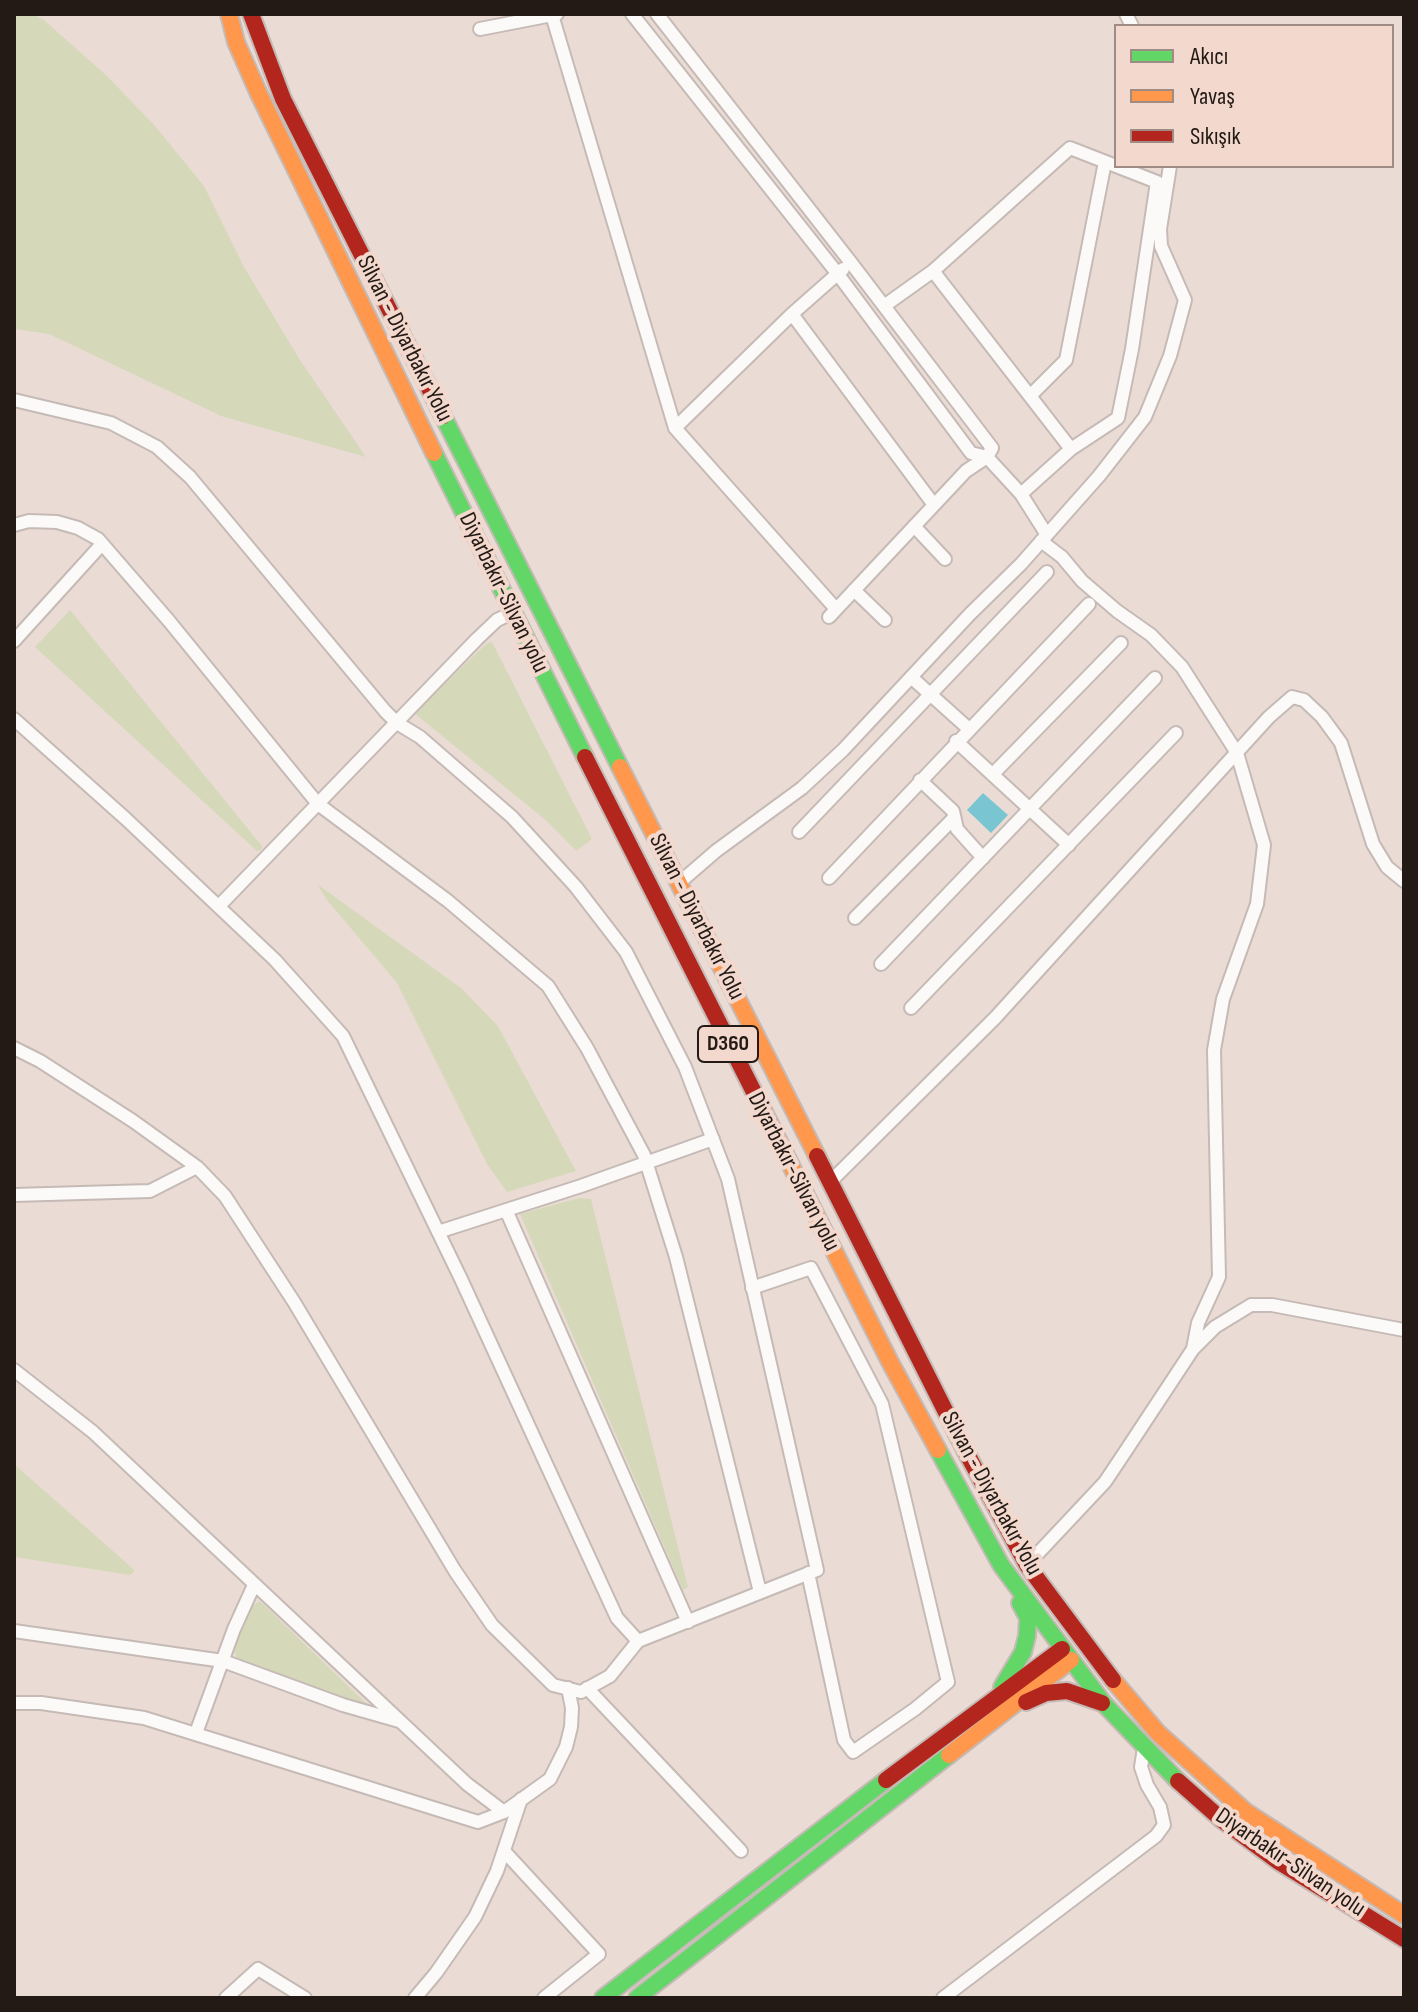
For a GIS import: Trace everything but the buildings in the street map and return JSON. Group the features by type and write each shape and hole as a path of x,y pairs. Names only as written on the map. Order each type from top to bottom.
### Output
{"main road":[{"name":"Diyarbakır-Silvan yolu","path":"229,14 236,42 258,92 512,613 890,1362 1001,1565 1104,1704 1144,1748 1222,1820 1279,1862 1404,1939"},
{"name":"Silvan - Diyarbakır Yolu","path":"251,14 283,99 996,1511 1027,1565 1097,1661 1158,1733 1201,1774 1246,1812 1404,1915"},
{"path":"998,1705 1027,1636 1028,1618 1001,1565"},
{"path":"603,1998 1066,1654"},
{"path":"637,1998 998,1705 1067,1691 1104,1704"}],"street":[{"path":"480,29 554,14 675,428 832,613 966,471 987,457 992,448 657,14"},
{"path":"632,14 837,273 971,453 987,457 1021,494 1044,538 1082,581 1151,635 1182,667 1237,753 1264,845 1257,904 1223,999 1214,1050 1219,1277 1198,1323 1193,1349"},
{"path":"884,306 933,271 1070,148 1114,165"},
{"path":"1030,396 1066,360 1105,162"},
{"path":"1021,494 1071,449 1118,418 1132,349 1157,182 1121,168"},
{"path":"679,883 716,851 802,788 843,750 1044,538 1099,476 1145,417 1170,356 1185,300 1161,246 1160,229 1170,168"},
{"path":"675,428 792,314 837,273 852,264"},
{"path":"933,271 1071,449"},
{"path":"792,314 934,505"},
{"path":"14,400 111,423 157,447 190,477 397,723 420,737 512,817 576,887 626,952 685,1067 728,1179 817,1570 638,1641 610,1676 581,1692 553,1685 492,1625 455,1571 294,1302 225,1196 197,1167 133,1121 40,1061 14,1048"},
{"path":"14,525 29,521 57,522 78,528 102,544 318,804 448,901 548,986 587,1048 647,1163 676,1257 760,1592"},
{"path":"914,526 945,559"},
{"path":"14,641 102,544"},
{"path":"799,832 1047,572"},
{"path":"854,590 885,620"},
{"path":"829,878 1089,604"},
{"path":"219,906 497,620 512,613"},
{"path":"993,774 1121,643"},
{"path":"911,677 969,729"},
{"path":"881,964 1155,678"},
{"path":"830,1182 995,1018 1269,717 1292,697 1304,700 1322,717 1341,743 1373,844 1387,867 1404,881"},
{"path":"14,719 286,970 343,1036 438,1232 617,1618 638,1641"},
{"path":"911,1008 1176,733"},
{"path":"956,741 1069,845"},
{"path":"920,780 953,811 957,829 983,858"},
{"path":"855,918 953,819"},
{"path":"438,1232 713,1139"},
{"path":"14,1195 150,1191 197,1167"},
{"path":"506,1210 688,1622"},
{"path":"752,1288 811,1268 882,1404 948,1682 853,1752 844,1740 808,1573"},
{"path":"1027,1565 1105,1482 1193,1349 1215,1327 1251,1305 1272,1305 1404,1330"},
{"path":"14,1370 93,1432 467,1784 504,1812"},
{"path":"196,1733 234,1629 254,1585"},
{"path":"14,1631 223,1661 343,1705 402,1721"},
{"path":"14,1703 41,1703 144,1718 478,1822 504,1812 550,1779 566,1747 572,1708 568,1688"},
{"path":"587,1688 741,1851"},
{"path":"943,1998 1156,1836 1164,1825 1160,1807 1141,1767 1144,1748"},
{"path":"415,1998 475,1917 504,1851 521,1799"},
{"path":"504,1851 599,1954 544,1998"},
{"path":"226,1998 258,1969 305,1998"}],"green space":[{"path":"14,14 31,14 43,19 107,76 155,126 204,186 244,267 300,360 366,457 221,416 49,334 14,329"},
{"path":"70,610 262,846 261,850 257,851 35,647"},
{"path":"492,642 592,839 576,851 548,822 414,713 487,643"},
{"path":"317,884 461,988 498,1026 576,1171 507,1192 487,1164 397,983"},
{"path":"579,1198 591,1199 688,1587 683,1590 520,1214"},
{"path":"14,1464 135,1571 130,1575 14,1557"},
{"path":"260,1601 373,1710 237,1658 234,1650 249,1608"}],"water":[{"path":"983,793 1008,815 991,833 967,810"}],"traffic: fast":[{"path":"443,416 620,767"},
{"path":"434,453 585,757"},
{"path":"938,1450 1001,1565 1104,1704 1178,1781"},
{"path":"1002,1687 1023,1652 1027,1636 1028,1618 1020,1603"},
{"path":"637,1998 949,1755"},
{"path":"603,1998 886,1780"}],"traffic: slow":[{"path":"229,14 236,42 258,92 434,453"},
{"path":"620,767 817,1156"},
{"path":"769,1122 938,1450"},
{"path":"949,1755 1071,1660"},
{"path":"1113,1680 1158,1733 1246,1812 1404,1915"}],"traffic: jam":[{"path":"251,14 283,99 443,416"},
{"path":"585,757 769,1122"},
{"path":"817,1156 966,1452 1027,1565 1113,1680"},
{"path":"886,1780 1062,1649"},
{"path":"1026,1702 1046,1693 1067,1691 1102,1703"},
{"path":"1178,1781 1222,1820 1279,1862 1404,1939"}]}
